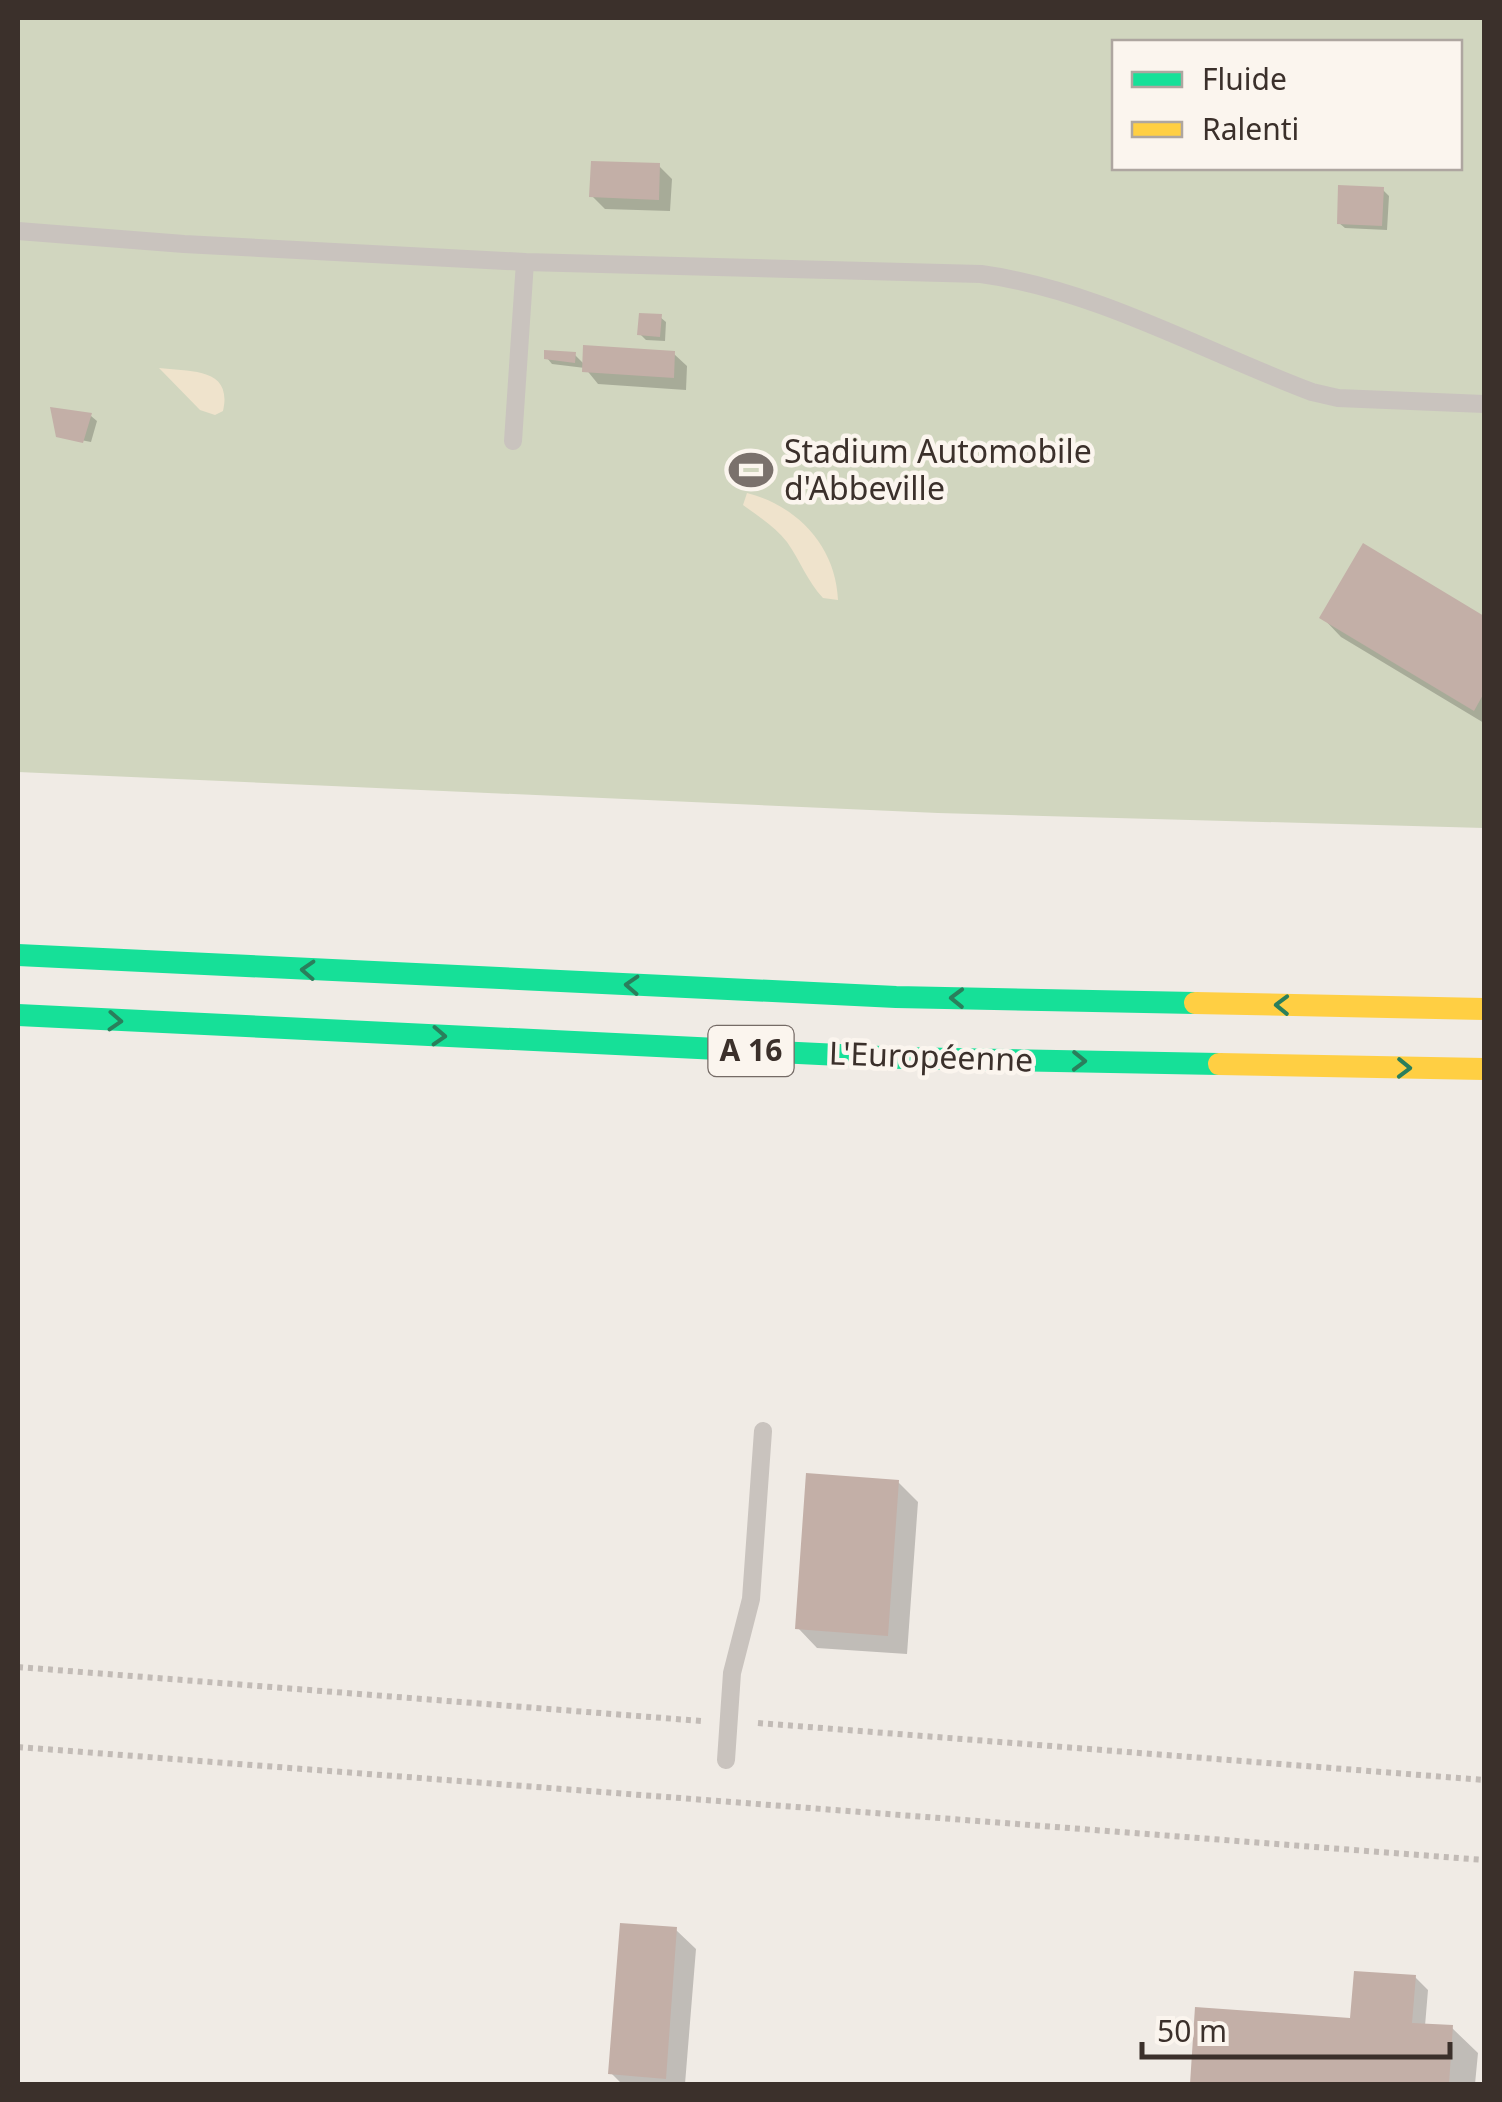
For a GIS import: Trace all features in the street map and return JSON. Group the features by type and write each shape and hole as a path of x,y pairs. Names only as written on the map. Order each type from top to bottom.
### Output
{"highway":[{"name":"L'Européenne","path":"18,955 896,997 1484,1008"},
{"name":"L'Européenne","path":"18,1015 902,1058 1484,1069"}],"lane":[{"path":"18,231 525,262 944,272 1026,280 1123,314 1312,392 1338,398 1484,404"},
{"path":"513,441 525,262"},
{"path":"726,1760 732,1672 751,1599 763,1431"}],"path":[{"path":"18,1747 1484,1860"}],"green space":[{"name":"Stadium Automobile d'Abbeville","path":"18,18 1484,18 1484,828 938,813 18,772"}],"sand":[{"path":"159,368 196,372 215,379 222,386 223,411 215,415 200,410"},
{"path":"747,493 782,508 811,532 830,563 838,600 823,598 787,542 743,505"}],"building":[{"path":"591,161 660,163 659,200 589,197"},
{"path":"1338,185 1384,187 1382,226 1337,224"},
{"path":"639,313 662,314 660,337 637,335"},
{"path":"583,345 675,351 674,378 582,372"},
{"path":"544,350 576,352 575,363 544,359"},
{"path":"50,407 92,413 83,443 56,437"},
{"path":"1363,543 1484,616 1484,693 1474,711 1319,618"},
{"path":"806,1473 899,1480 888,1636 795,1629"},
{"path":"620,1923 677,1927 666,2079 608,2074"},
{"path":"1354,1971 1416,1975 1412,2023 1453,2025 1449,2084 1190,2084 1195,2007 1350,2018"}],"traffic: fast":[{"path":"18,955 896,997 1195,1003"},
{"path":"18,1015 902,1058 1219,1064"}],"traffic: slow":[{"path":"1195,1003 1484,1009"},
{"path":"1219,1064 1484,1069"}],"place":[{"name":"Stadium Automobile d'Abbeville","path":"751,470"}]}
